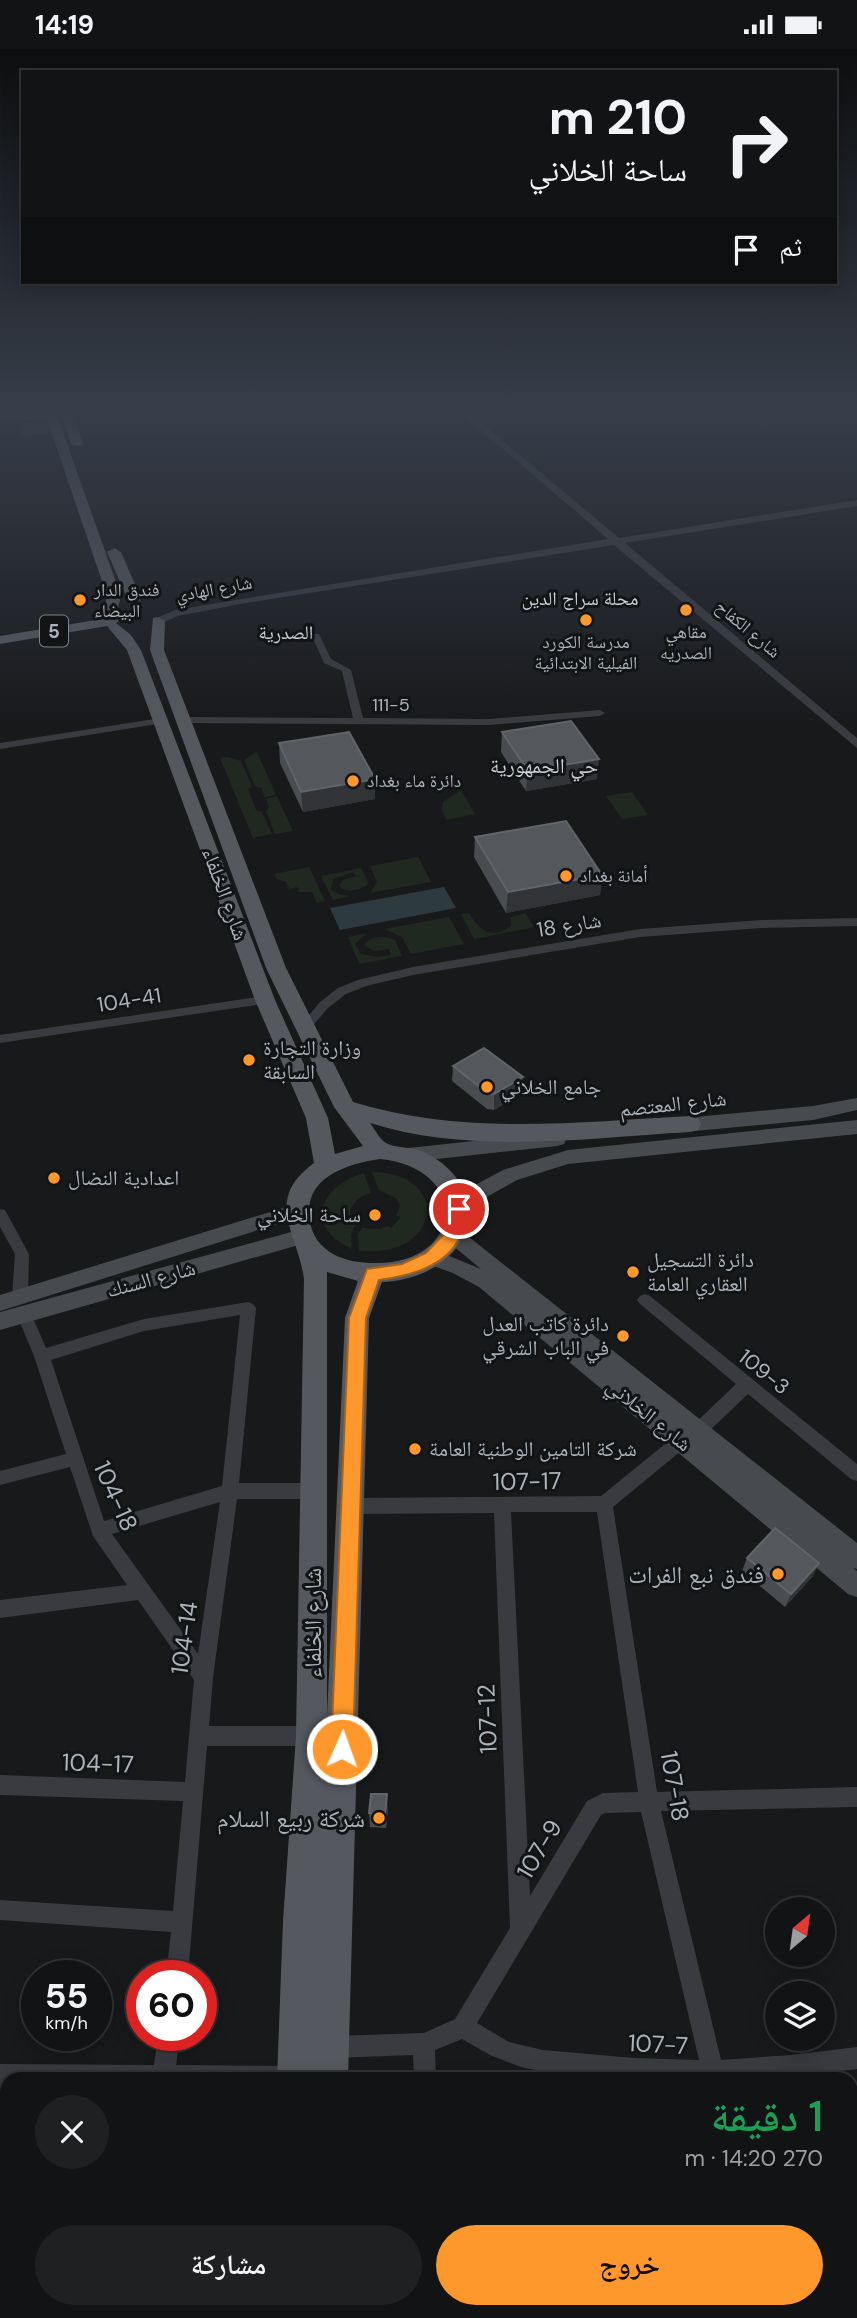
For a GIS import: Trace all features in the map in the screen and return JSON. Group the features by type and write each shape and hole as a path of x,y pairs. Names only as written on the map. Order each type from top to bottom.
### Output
{"main road":[{"path":"86,516 114,596 111,625"},
{"path":"102,519 134,597 148,618 111,625"},
{"path":"111,625 134,597"},
{"name":"شارع الخلفاء","path":"148,618 181,720 276,968 345,1107 380,1151"},
{"name":"5","path":"0,640 111,625"},
{"name":"شارع الخلفاء","path":"111,625 126,638 134,650 265,1000 317,1118 326,1165"},
{"name":"شارع المعتصم","path":"409,1155 813,1113 857,1104"},
{"path":"345,1107 400,1124 452,1132 690,1125"},
{"name":"شارع المعتصم","path":"459,1209 474,1195 507,1175 550,1161 594,1152 857,1127"},
{"path":"380,1151 409,1155 434,1168 452,1186 459,1209 453,1235 432,1257 405,1270 373,1274 339,1267 307,1244 296,1211 300,1194 310,1178 326,1165 351,1154 380,1151"},
{"name":"شارع السنك","path":"0,1321 22,1305 296,1211"},
{"name":"شارع الخلاني","path":"453,1235 689,1436 857,1585"},
{"name":"شارع الخلفاء","path":"295,2072 300,1920 312,1736 316,1279 307,1244"},
{"name":"شارع السنك","path":"0,1303 22,1305 307,1244"},
{"name":"شارع الخلاني","path":"432,1257 460,1267 486,1281 689,1436 857,1558"},
{"name":"شارع الخلفاء","path":"330,2072 357,1318 373,1274"}],"street":[{"name":"شارع الكفاح","path":"588,516 857,744"},
{"name":"شارع الهادي","path":"148,618 773,516"},
{"path":"316,636 327,661 346,670 359,721"},
{"name":"111-5","path":"181,720 489,722 600,713"},
{"path":"0,746 161,721"},
{"name":"شارع 18","path":"306,1026 332,998 362,983 413,971 640,933 761,924 857,922"},
{"name":"104-41","path":"0,1039 265,1000"},
{"path":"0,1214 22,1254 22,1305"},
{"name":"109-3","path":"645,1300 857,1474"},
{"name":"104-18","path":"22,1305 42,1356 99,1530 204,1678"},
{"name":"104-14","path":"42,1356 144,1325 248,1308 230,1491 204,1678 179,1960"},
{"path":"604,1504 689,1436 746,1385"},
{"path":"0,1478 74,1459"},
{"path":"99,1530 230,1491 313,1491"},
{"name":"107-17","path":"351,1506 604,1504"},
{"name":"107-18","path":"604,1504 649,1802 713,2072"},
{"name":"107-12","path":"502,1506 521,1930"},
{"path":"0,1609 143,1591"},
{"path":"199,1736 312,1736"},
{"name":"104-17","path":"0,1786 194,1792"},
{"name":"107-9","path":"463,2027 594,1808 603,1803 857,1797"},
{"path":"0,1910 183,1922"},
{"path":"331,2047 424,2044 463,2027"},
{"name":"107-7","path":"463,2027 505,2051 541,2062 680,2072"},
{"path":"424,2044 425,2072"},
{"path":"164,2072 167,2051"},
{"name":"107-7","path":"732,2072 788,2069 857,2058"}],"shaded area":[{"path":"257,752 276,795 265,797 261,788 255,786 244,760"},
{"path":"228,757 241,761 252,787 248,789 256,810 262,812 272,834 253,838 220,758"},
{"path":"461,790 475,814 446,820 442,810 443,802"},
{"path":"632,792 648,815 622,819 606,796"},
{"path":"277,796 293,831 275,834 266,811 269,808 266,799"},
{"path":"418,857 431,882 370,893 377,882 370,866"},
{"path":"309,867 325,901 317,903 312,892 299,892 297,887 289,889 286,882 277,879 274,874"},
{"path":"361,868 367,885 352,890 339,886 343,880 356,876 353,872 333,879 331,889 338,894 351,896 333,900 321,876"},
{"path":"444,887 456,908 340,930 330,908"},
{"path":"469,913 482,929 492,933 511,926 511,917 525,913 534,927 474,939 461,914"},
{"path":"449,917 464,944 411,954 402,937 385,929"},
{"path":"367,933 355,944 361,954 378,957 391,955 389,949 374,951 364,945 374,938 383,937 395,940 402,956 359,964 348,937"},
{"path":"372,1172 398,1176 415,1186 425,1200 427,1215 421,1230 407,1242 387,1250 359,1251 358,1234 362,1228 391,1228 401,1217 396,1216 400,1206 397,1199 379,1190"},
{"path":"364,1173 371,1193 357,1200 351,1209 350,1213 356,1224 351,1234 352,1249 337,1240 327,1229 323,1207 337,1187"}],"building":[{"path":"571,721 599,759 528,771 502,732"},
{"path":"349,732 375,779 301,792 279,743"},
{"path":"566,821 602,875 508,892 475,837"},
{"path":"484,1048 523,1077 494,1094 488,1093 453,1066"},
{"path":"775,1528 819,1563 791,1594 747,1558"},
{"path":"371,1794 387,1794 385,1814 369,1813"}],"place":[{"name":"فندق الدار البيضاء","path":"80,600"},
{"name":"مقاهي الصدريه","path":"686,610"},
{"name":"مدرسة الكورد الفيلية الابتدائية","path":"586,620"},
{"name":"دائرة ماء بغداد","path":"353,781"},
{"name":"أمانة بغداد","path":"566,876"},
{"name":"وزارة التجارة السابقة","path":"249,1060"},
{"name":"جامع الخلاني","path":"487,1087"},
{"name":"اعدادية النضال","path":"54,1178"},
{"name":"ساحة الخلاني","path":"375,1215"},
{"name":"دائرة التسجيل العقاري العامة","path":"633,1272"},
{"name":"دائرة كاتب العدل في الباب الشرقي","path":"623,1336"},
{"name":"شركة التامين الوطنية العامة","path":"415,1449"},
{"name":"فندق نبع الفرات","path":"778,1574"},
{"name":"شركة ربيع السلام","path":"379,1818"}],"district":[{"name":"محلة سراج الدين","path":"580,598"},
{"name":"الصدرية","path":"286,632"},
{"name":"حي الجمهورية","path":"544,766"}],"route":[{"path":"342,1749 357,1318 373,1274 405,1270 432,1257 453,1235 459,1209"}]}
